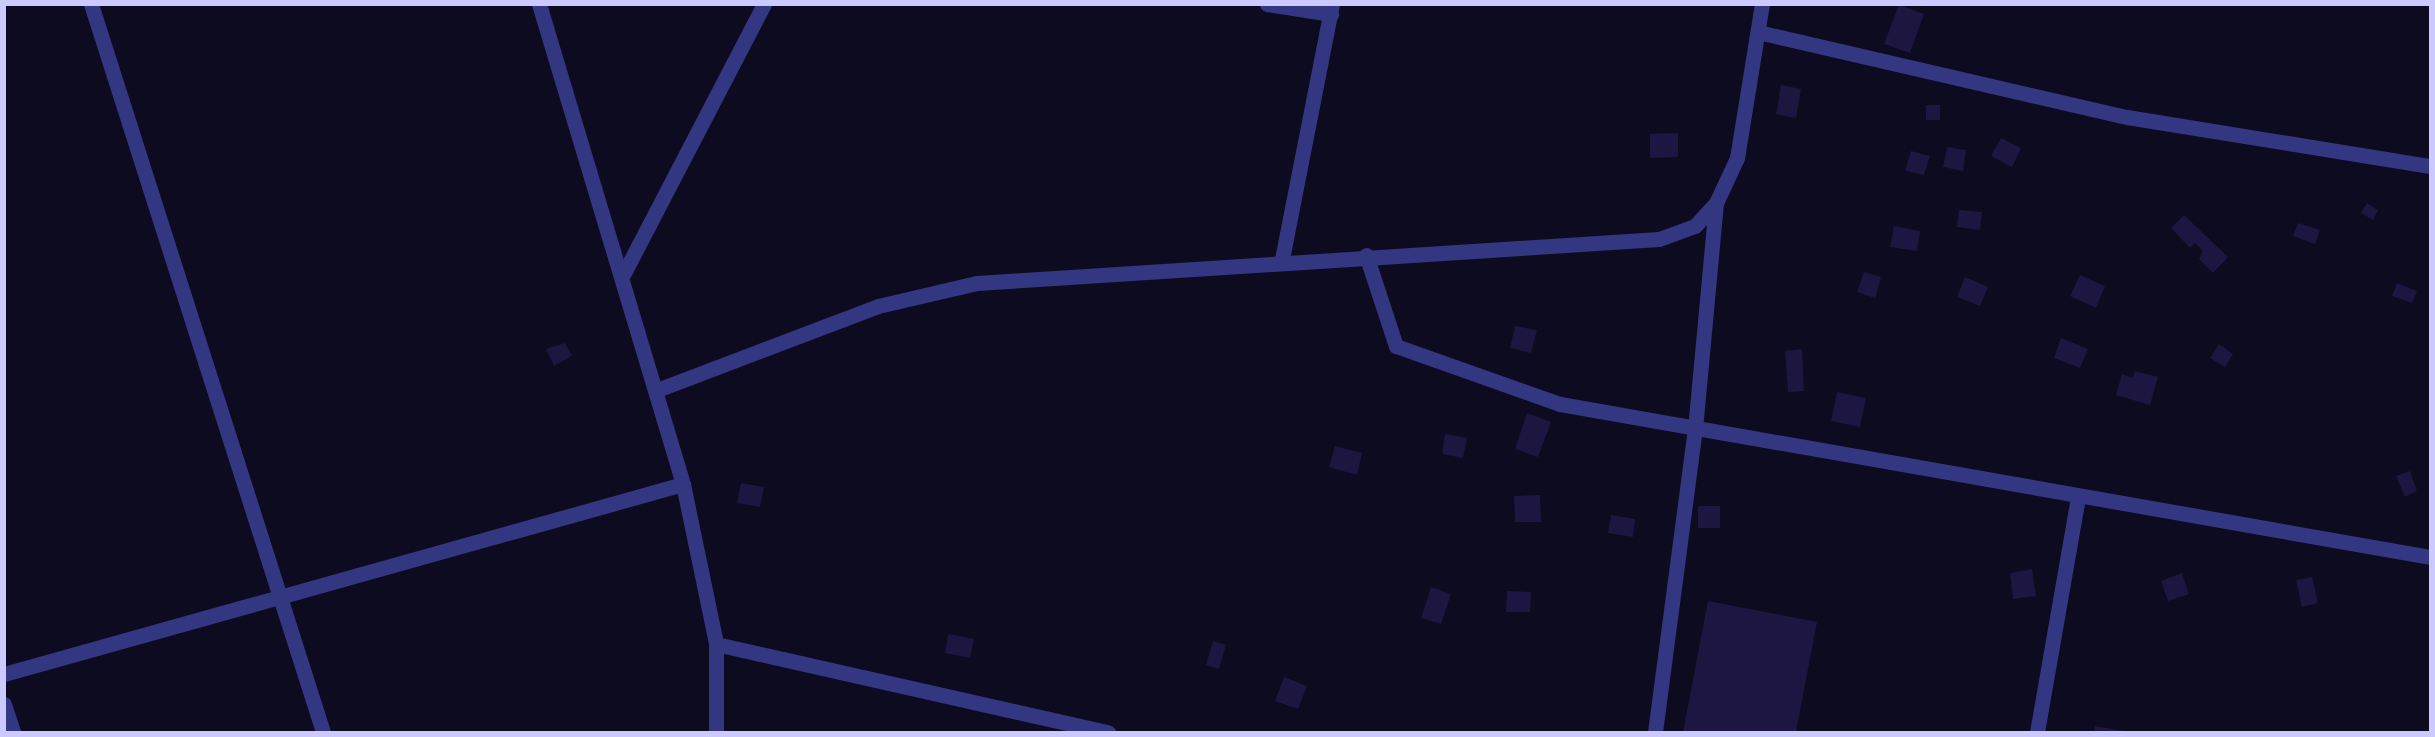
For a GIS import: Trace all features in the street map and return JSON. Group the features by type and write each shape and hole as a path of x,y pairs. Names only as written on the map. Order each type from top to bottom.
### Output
{"street":[{"path":"91,4 276,596 323,732"},
{"path":"539,4 624,273 683,484 716,644 716,732"},
{"path":"624,273 764,4"},
{"path":"1267,4 1332,9 1282,260"},
{"path":"657,390 878,306 976,283 1282,260 1659,239 1695,226 1716,203 1737,158 1762,4"},
{"path":"1758,32 2127,117 2430,166"},
{"path":"1655,732 1695,429 1716,203"},
{"path":"1366,255 1396,346 1560,404 2430,557"},
{"path":"4,674 276,596 683,484"},
{"path":"2037,732 2078,496"},
{"path":"716,644 1108,732"},
{"path":"4,704 13,732"}],"building":[{"path":"1899,5 1924,14 1910,53 1884,44"},
{"path":"1781,85 1801,89 1796,118 1776,114"},
{"path":"1926,105 1940,105 1940,120 1926,120"},
{"path":"1678,133 1678,157 1650,158 1650,134"},
{"path":"2001,138 2021,148 2012,167 1991,156"},
{"path":"1947,147 1966,150 1963,171 1943,167"},
{"path":"1911,151 1930,156 1924,175 1905,171"},
{"path":"2367,203 2378,210 2373,220 2361,213"},
{"path":"1959,210 1982,212 1980,230 1957,227"},
{"path":"2184,215 2228,257 2213,273 2199,259 2203,251 2195,243 2190,248 2171,228"},
{"path":"2298,223 2320,230 2315,244 2293,236"},
{"path":"1894,226 1920,231 1917,251 1890,247"},
{"path":"1864,272 1881,277 1875,298 1857,292"},
{"path":"2080,275 2105,286 2096,308 2070,296"},
{"path":"1965,277 1988,287 1980,306 1957,297"},
{"path":"2397,283 2417,291 2412,303 2392,296"},
{"path":"1515,326 1537,330 1531,353 1510,348"},
{"path":"2061,338 2088,349 2080,368 2054,358"},
{"path":"565,343 572,356 554,366 546,349"},
{"path":"2219,344 2233,354 2225,367 2210,358"},
{"path":"1802,349 1804,391 1788,392 1785,351"},
{"path":"2135,371 2158,377 2150,405 2116,395 2122,374 2133,378"},
{"path":"1837,392 1866,398 1860,427 1831,421"},
{"path":"1527,413 1551,422 1538,457 1515,449"},
{"path":"1445,434 1467,438 1463,458 1442,454"},
{"path":"1335,446 1362,453 1357,475 1329,467"},
{"path":"2410,471 2417,491 2405,497 2396,476"},
{"path":"741,483 764,487 760,507 737,503"},
{"path":"1540,495 1541,522 1515,522 1514,496"},
{"path":"1698,506 1720,506 1720,528 1698,528"},
{"path":"1611,515 1635,519 1633,537 1608,533"},
{"path":"2032,569 2036,596 2013,599 2010,573"},
{"path":"2182,573 2189,594 2168,601 2161,581"},
{"path":"2312,577 2318,603 2302,607 2296,580"},
{"path":"1431,587 1451,594 1441,624 1421,618"},
{"path":"1507,591 1531,592 1530,612 1506,612"},
{"path":"1708,601 1817,622 1796,732 1683,732"},
{"path":"948,634 974,639 970,658 945,653"},
{"path":"1213,641 1226,645 1219,669 1206,665"},
{"path":"1284,677 1307,686 1298,709 1275,701"},
{"path":"2095,726 2124,731 2124,732 2094,732"}]}
